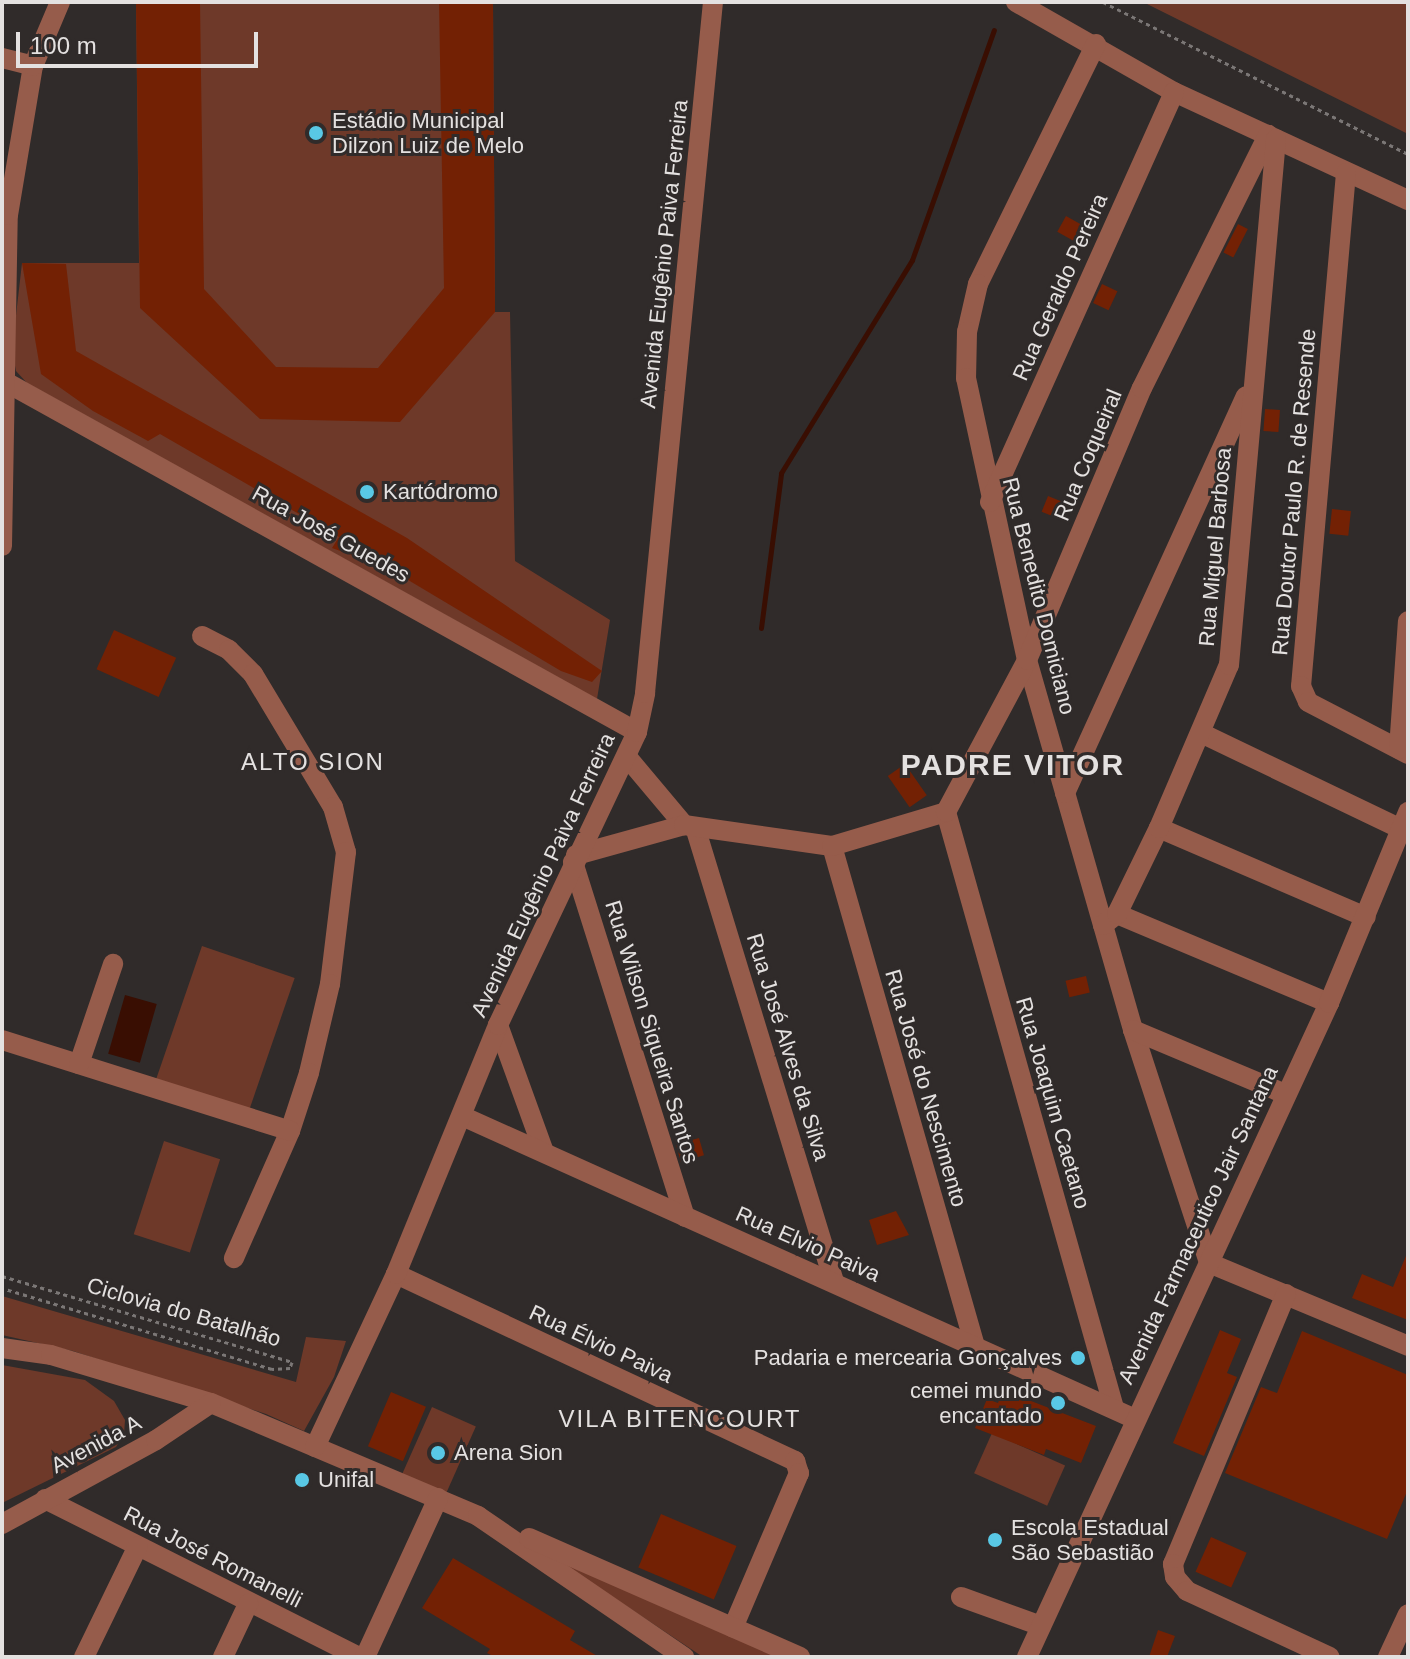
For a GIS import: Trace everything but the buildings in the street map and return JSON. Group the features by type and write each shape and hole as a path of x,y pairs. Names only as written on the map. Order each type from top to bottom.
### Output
{"street":[{"path":"2,546 5,215 33,66 60,2"},
{"name":"Avenida Eugênio Paiva Ferreira","path":"315,1447 396,1274 498,1025 637,732 645,693 713,2"},
{"path":"1016,2 1096,44 1174,92 1408,200"},
{"name":"Rua Benedito Domiciano","path":"1096,44 978,284 967,332 966,378 990,502 1027,660 1065,793 1110,920 1133,1030 1209,1263"},
{"path":"2,58 33,66"},
{"name":"Rua Geraldo Pereira","path":"990,502 1174,92"},
{"name":"Rua Miguel Barbosa","path":"1110,920 1159,828 1229,665 1272,137"},
{"name":"Rua Coqueiral","path":"946,812 1027,660 1142,388 1272,137"},
{"name":"Rua Doutor Paulo R. de Resende","path":"1346,173 1301,686 1308,702 1403,751"},
{"name":"Rua José Guedes","path":"4,380 637,732"},
{"path":"1065,793 1253,382"},
{"path":"1403,751 1408,621"},
{"path":"202,636 229,650 253,674 333,807 346,852 330,984 290,1131 234,1258"},
{"path":"1201,733 1404,820"},
{"path":"627,757 690,826"},
{"path":"575,858 690,826 832,846 946,812"},
{"name":"Rua Joaquim Caetano","path":"946,812 1114,1408"},
{"name":"Avenida Farmaceutico Jair Santana","path":"1027,1657 1133,1418 1209,1263 1329,1003 1404,820"},
{"name":"Rua José Alves da Silva","path":"690,826 834,1282"},
{"path":"1159,828 1366,917"},
{"name":"Rua José do Nescimento","path":"832,846 974,1343"},
{"name":"Rua Wilson Siqueira Santos","path":"575,858 685,1217"},
{"path":"1110,920 1329,1003"},
{"path":"79,1064 113,964"},
{"path":"498,1025 544,1152"},
{"path":"1133,1030 1285,1094"},
{"path":"2,1040 290,1131"},
{"name":"Rua Elvio Paiva","path":"462,1116 974,1343 1133,1418"},
{"path":"1209,1263 1408,1346"},
{"name":"Rua Élvio Paiva","path":"396,1274 795,1461 799,1473 733,1628"},
{"path":"1286,1294 1173,1564 1175,1577 1187,1591 1330,1657"},
{"path":"2,1348 51,1355 211,1403 438,1498 800,1657"},
{"name":"Avenida A","path":"2,1524 156,1440 211,1403"},
{"path":"362,1657 438,1498"},
{"name":"Rua José Romanelli","path":"45,1499 248,1604 362,1657"},
{"path":"478,1516 684,1657"},
{"path":"84,1657 138,1546"},
{"path":"961,1597 1041,1626"},
{"path":"223,1657 248,1604"},
{"path":"1388,1657 1408,1614"}],"path":[{"path":"1103,2 1408,154"},
{"name":"Ciclovia do Batalhão","path":"2,1276 292,1362 290,1368 272,1369 2,1288"}],"shaded area":[{"name":"Estádio Municipal Dilzon Luiz de Melo","path":"136,2 493,2 495,312 510,312 515,561 610,620 597,699 27,383 16,371 12,350 22,263 139,263"},
{"path":"1143,2 1408,2 1408,134"},
{"path":"202,946 295,978 247,1116 154,1084"},
{"path":"125,995 157,1004 140,1063 108,1054"},
{"path":"164,1141 220,1159 190,1252 134,1234"},
{"path":"2,1296 296,1382 306,1337 346,1341 334,1377 304,1431 266,1414 73,1351 2,1335"},
{"path":"2,1365 85,1380 114,1401 125,1420 124,1434 116,1447 2,1503"},
{"name":"Arena Sion","path":"432,1407 476,1427 444,1499 400,1479"},
{"path":"992,1433 1065,1466 1047,1506 974,1473"},
{"path":"518,1534 799,1657 703,1657"}],"waterway":[{"path":"761,628 781,473 912,260 994,30"}],"place":[{"name":"Estádio Municipal Dilzon Luiz de Melo","path":"316,133"},
{"name":"Kartódromo","path":"367,492"},
{"name":"Padaria e mercearia Gonçalves","path":"1078,1358"},
{"name":"cemei mundo encantado","path":"1058,1403"},
{"name":"Arena Sion","path":"438,1453"},
{"name":"Unifal","path":"302,1480"},
{"name":"Escola Estadual São Sebastião","path":"995,1540"}],"district":[{"name":"ALTO SION","path":"313,762"},
{"name":"PADRE VITOR","path":"1013,765"},
{"name":"VILA BITENCOURT","path":"680,1419"}]}
